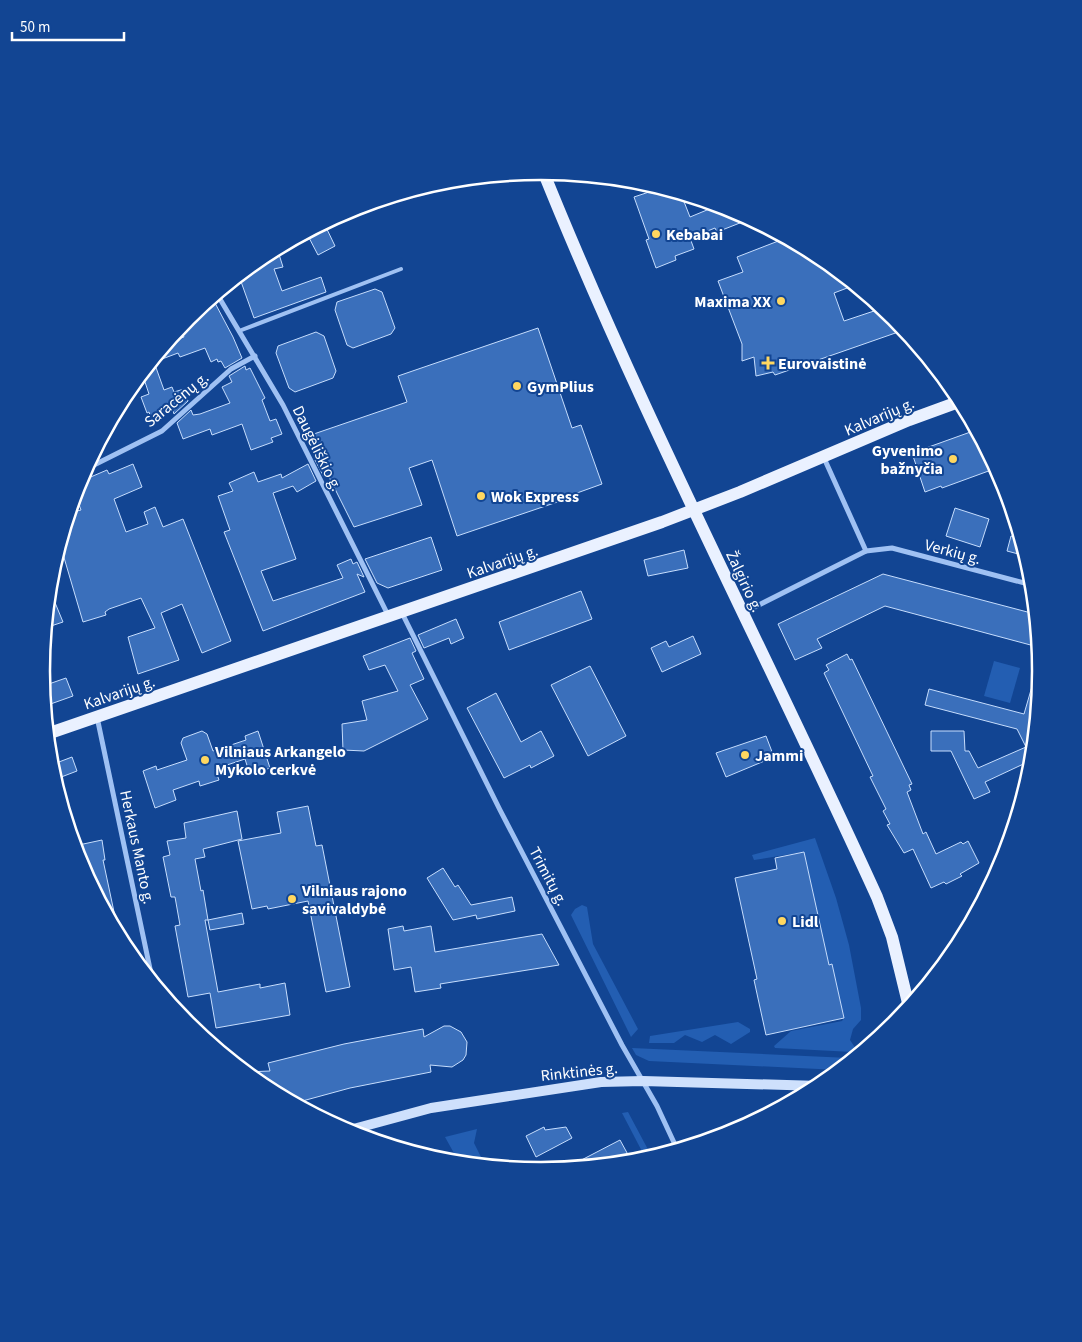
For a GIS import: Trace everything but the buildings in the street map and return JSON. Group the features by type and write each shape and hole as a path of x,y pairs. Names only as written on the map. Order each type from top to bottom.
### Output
{"main road":[{"name":"Žalgirio g.","path":"546,180 596,297 694,510 877,897 892,937 907,998"},
{"name":"Kalvarijų g.","path":"54,732 389,618 694,510 824,458 909,420 953,404"},
{"name":"Rinktinės g.","path":"359,1127 400,1116 480,1099 601,1082 643,1081 803,1086"}],"street":[{"name":"Daugėliškio g.","path":"220,299 284,405 389,618"},
{"name":"Saracėnų g.","path":"96,464 162,430 231,370 255,356"},
{"path":"824,458 866,552"},
{"name":"Verkių g.","path":"742,613 866,552 892,548 1024,582"},
{"name":"Trimitų g.","path":"402,613 500,810 657,1106 674,1143"},
{"name":"Herkaus Manto g.","path":"97,717 151,970"}],"lane":[{"path":"239,331 401,269"}],"shaded area":[{"path":"994,661 1020,668 1010,703 984,696"},
{"path":"815,838 836,898 849,945 861,1008 861,1020 853,1029 850,1040 855,1048 851,1052 775,1048 774,1046 791,1031 842,1021 844,1018 832,964 829,965 804,852 754,860 752,855"},
{"path":"582,905 587,907 593,944 638,1029 631,1037 571,915 575,909"},
{"path":"738,1022 750,1029 750,1032 731,1044 715,1035 702,1042 685,1035 674,1043 649,1043 650,1036"},
{"path":"632,1048 844,1058 828,1069 649,1061 636,1055"},
{"path":"628,1112 648,1150 642,1152 622,1113"},
{"path":"477,1129 474,1143 482,1158 455,1155 445,1137"}],"place":[{"name":"Kebabai","path":"656,234"},
{"name":"Maxima XX","path":"781,301"},
{"name":"Eurovaistinė","path":"768,363"},
{"name":"GymPlius","path":"517,386"},
{"name":"Gyvenimo bažnyčia","path":"953,459"},
{"name":"Wok Express","path":"481,496"},
{"name":"Jammi","path":"745,755"},
{"name":"Vilniaus Arkangelo Mykolo cerkvė","path":"205,760"},
{"name":"Vilniaus rajono savivaldybė","path":"292,899"},
{"name":"Lidl","path":"782,921"}]}
